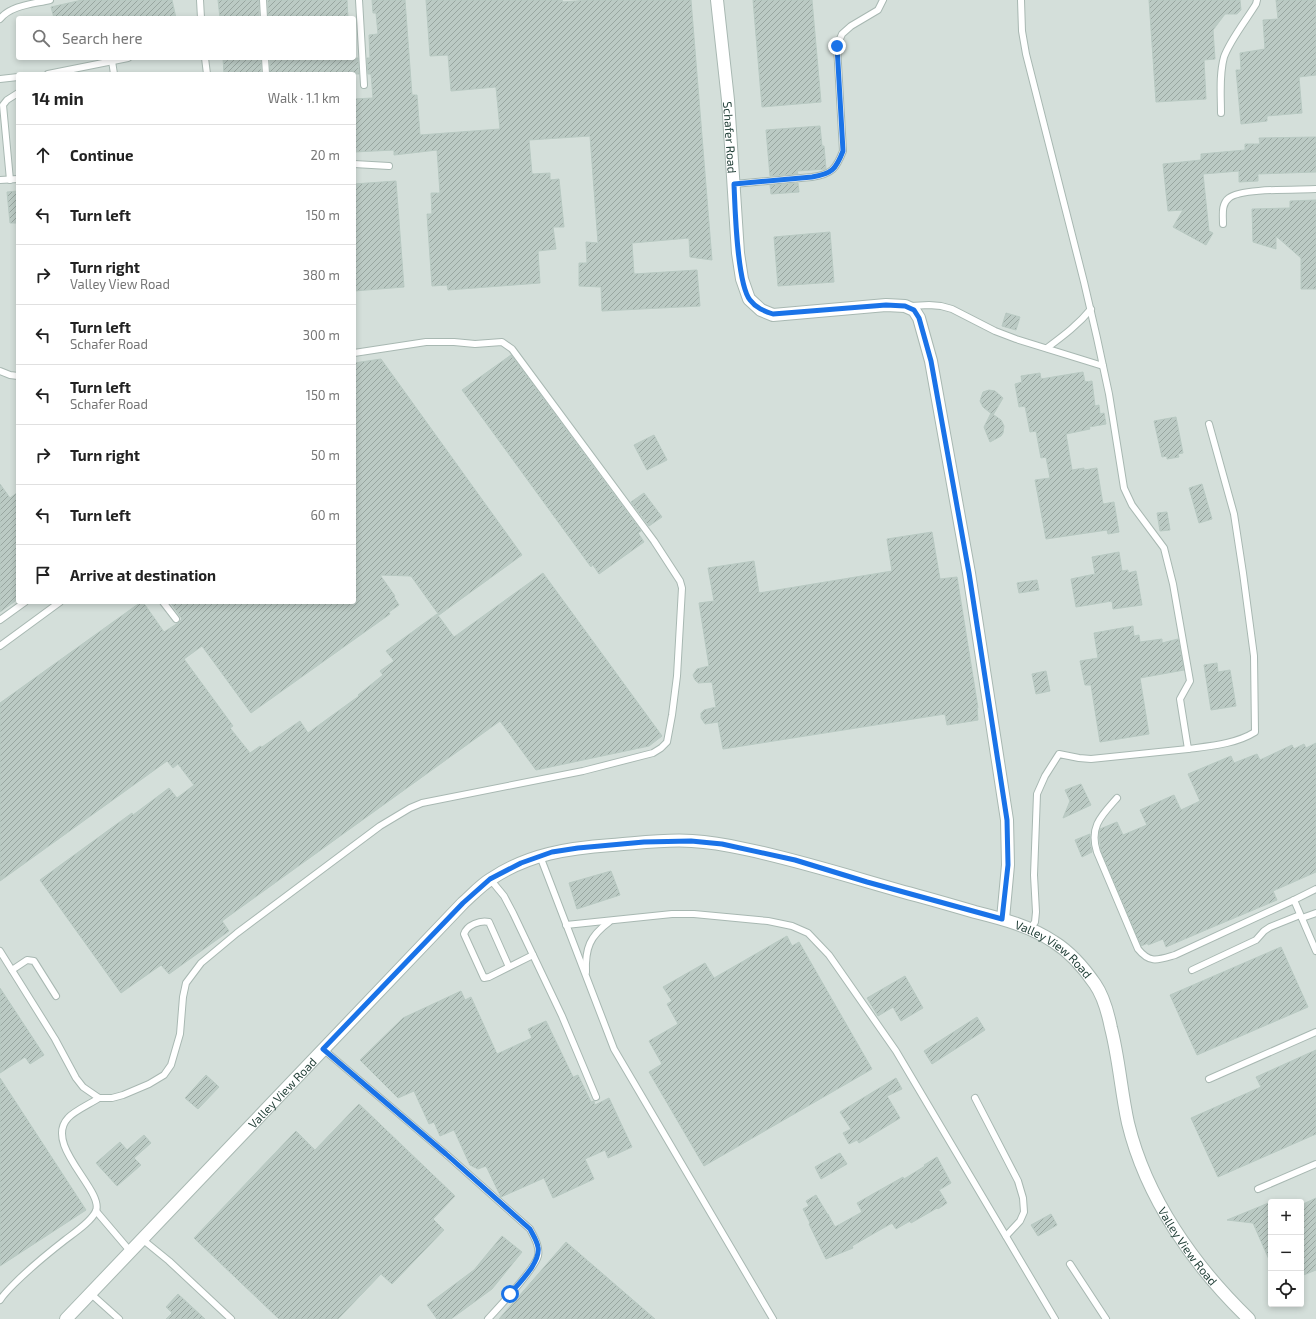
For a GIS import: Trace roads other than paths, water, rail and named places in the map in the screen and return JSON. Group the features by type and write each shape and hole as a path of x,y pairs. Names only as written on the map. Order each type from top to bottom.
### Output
{"street":[{"name":"Schafer Road","path":"717,0 728,100 738,252 742,279 749,299 761,310 773,314 886,305 905,306"},
{"path":"905,306 914,310 919,318 931,361 969,573 1007,820 1008,865 1002,919"},
{"name":"Valley View Road","path":"66,1319 463,903 490,879 521,863 552,852 644,842 691,841 722,844 795,860 867,882 1002,919 1030,928 1056,943 1078,963 1096,986 1107,1010 1117,1052 1128,1123 1137,1153 1150,1185 1188,1249 1210,1278 1249,1319"}],"lane":[{"path":"0,19 7,11 50,0"},
{"path":"200,0 201,16"},
{"path":"263,0 264,16"},
{"path":"359,0 364,85"},
{"path":"734,184 824,175 832,171 838,164 843,151 837,46 842,34 851,26 878,10 883,0"},
{"path":"1021,0 1022,31 1026,54 1103,366 1124,488 1132,504 1164,548 1190,681 1180,699 1188,749"},
{"path":"1221,113 1224,58 1228,48 1256,4 1257,0"},
{"path":"58,72 117,60"},
{"path":"205,60 207,72"},
{"path":"265,60 266,72"},
{"path":"112,61 114,72"},
{"path":"0,79 16,77"},
{"path":"10,180 3,105 7,100 16,94"},
{"path":"356,164 389,166"},
{"path":"0,180 16,179"},
{"path":"1223,224 1223,206 1228,198 1236,194 1253,191 1316,189"},
{"path":"905,306 929,304 946,308 995,331 1103,366"},
{"path":"1047,348 1069,332 1082,320 1090,309"},
{"path":"0,1300 32,1266 85,1224 96,1211 93,1195 64,1146 62,1134 63,1125 68,1117 99,1098 112,1098 123,1095 149,1084 164,1075 171,1065 180,1034 186,983 194,971 237,933 380,826 422,802 507,787 583,771 653,753 667,742 677,676 682,588 680,581 654,541 512,348 502,342 475,344 426,342 356,353"},
{"path":"0,371 16,376"},
{"path":"1030,928 1034,922 1036,912 1034,875 1037,794 1045,776 1059,754 1091,759 1188,749 1216,745 1248,736 1255,732 1254,656 1243,573 1234,514 1209,424"},
{"path":"0,620 22,604"},
{"path":"0,646 57,604"},
{"path":"165,604 176,619"},
{"path":"1117,798 1102,814 1094,831 1093,841 1096,852 1138,948 1143,956 1149,959 1160,959 1175,955 1316,889"},
{"path":"540,856 614,1049 773,1319"},
{"path":"490,879 508,904 533,955 562,1016 596,1097"},
{"path":"1294,900 1316,951"},
{"path":"1192,970 1256,940 1270,927 1301,916 1316,913"},
{"path":"566,925 672,914 694,914 768,921 792,926 808,933 829,955 896,1051 1055,1319"},
{"path":"509,967 489,922 484,921 469,926 466,929 464,934 484,978 489,977 509,967 533,955"},
{"path":"586,977 587,956 593,936 610,921"},
{"path":"0,951 55,1039 76,1078 83,1087 99,1098"},
{"path":"12,970 27,960 30,959 34,961 56,996"},
{"path":"1209,1079 1316,1032"},
{"path":"323,1049 446,1154 530,1229 538,1246 538,1257 510,1294 488,1319"},
{"path":"975,1098 1018,1181 1023,1198 1024,1212 1020,1221 1006,1236"},
{"path":"1258,1189 1316,1164"},
{"path":"96,1211 130,1251"},
{"path":"142,1239 169,1261 231,1319"},
{"path":"1070,1264 1106,1319"},
{"path":"90,1293 115,1318"}]}
